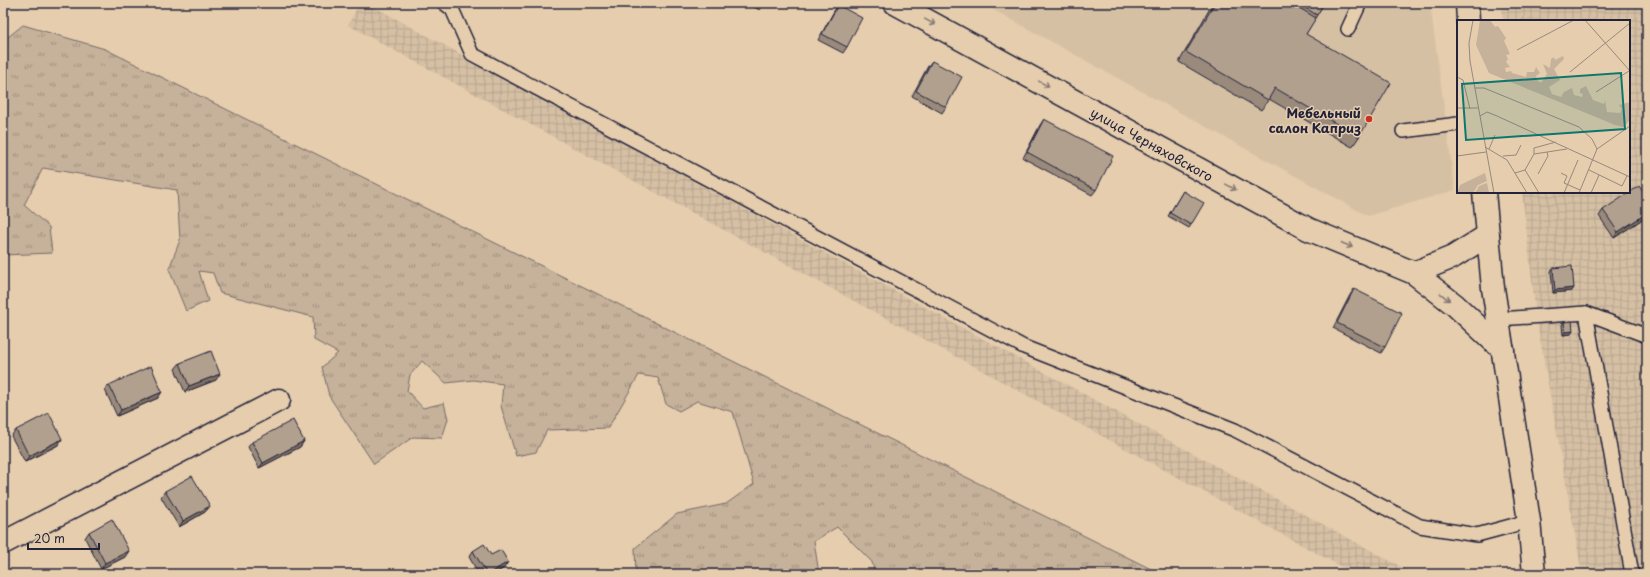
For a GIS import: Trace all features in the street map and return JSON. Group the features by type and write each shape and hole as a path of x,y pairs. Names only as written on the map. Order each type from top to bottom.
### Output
{"street":[{"name":"улица Черняховского","path":"896,3 1308,229 1414,273 1455,305 1503,350"},
{"path":"1467,3 1468,20"},
{"path":"1484,193 1493,288 1529,521 1534,574"},
{"path":"1414,273 1453,257 1488,235"},
{"path":"3,543 278,400"}],"lane":[{"path":"444,3 452,9 472,54 1024,347 1235,430 1420,526 1477,535 1529,521"},
{"path":"1348,29 1360,3"},
{"path":"1402,131 1457,124"},
{"path":"1586,313 1632,574"},
{"path":"1499,319 1586,313 1647,336"}],"shaded area":[{"path":"360,3 367,3 1414,574 1355,574 348,25"},
{"path":"981,3 1430,3 1455,190 1368,216"},
{"path":"1501,3 1647,3 1647,574 1582,574 1536,316 1522,193 1630,193 1630,20 1503,20"}],"green space":[{"path":"23,25 105,49 1161,574 875,574 872,562 837,527 814,541 819,574 636,574 635,548 677,514 726,504 754,484 733,412 697,401 679,411 666,404 658,378 639,375 608,428 547,430 536,452 516,456 501,406 503,384 473,380 446,383 422,361 410,375 407,391 423,408 444,403 448,419 442,438 413,437 374,464 329,396 322,367 338,353 314,340 313,317 220,293 213,273 199,271 208,301 186,311 169,269 180,240 177,190 43,168 24,205 49,227 52,253 3,255 3,41"}],"building":[{"path":"1215,3 1291,3 1316,18 1306,34 1391,83 1359,137 1275,88 1268,100 1186,52"},
{"path":"1297,3 1324,3 1317,15"},
{"path":"838,5 862,18 847,47 822,34"},
{"path":"932,61 962,77 946,107 916,91"},
{"path":"1044,119 1113,156 1096,190 1027,152"},
{"path":"1639,186 1647,198 1647,213 1618,232 1603,210"},
{"path":"1183,191 1204,203 1191,225 1170,213"},
{"path":"1572,266 1574,288 1555,290 1553,268"},
{"path":"1354,289 1402,313 1385,347 1337,323"},
{"path":"1572,321 1573,331 1565,332 1564,322"},
{"path":"211,351 220,374 189,386 180,363"},
{"path":"151,366 162,392 121,410 109,385"},
{"path":"49,413 62,439 29,456 16,430"},
{"path":"293,420 304,441 263,463 252,442"},
{"path":"192,476 210,506 183,521 165,491"},
{"path":"112,519 129,551 105,563 89,532"},
{"path":"484,544 491,555 501,550 508,562 488,574 473,551"}],"place":[{"name":"Мебельный салон Каприз","path":"1369,119"}]}
